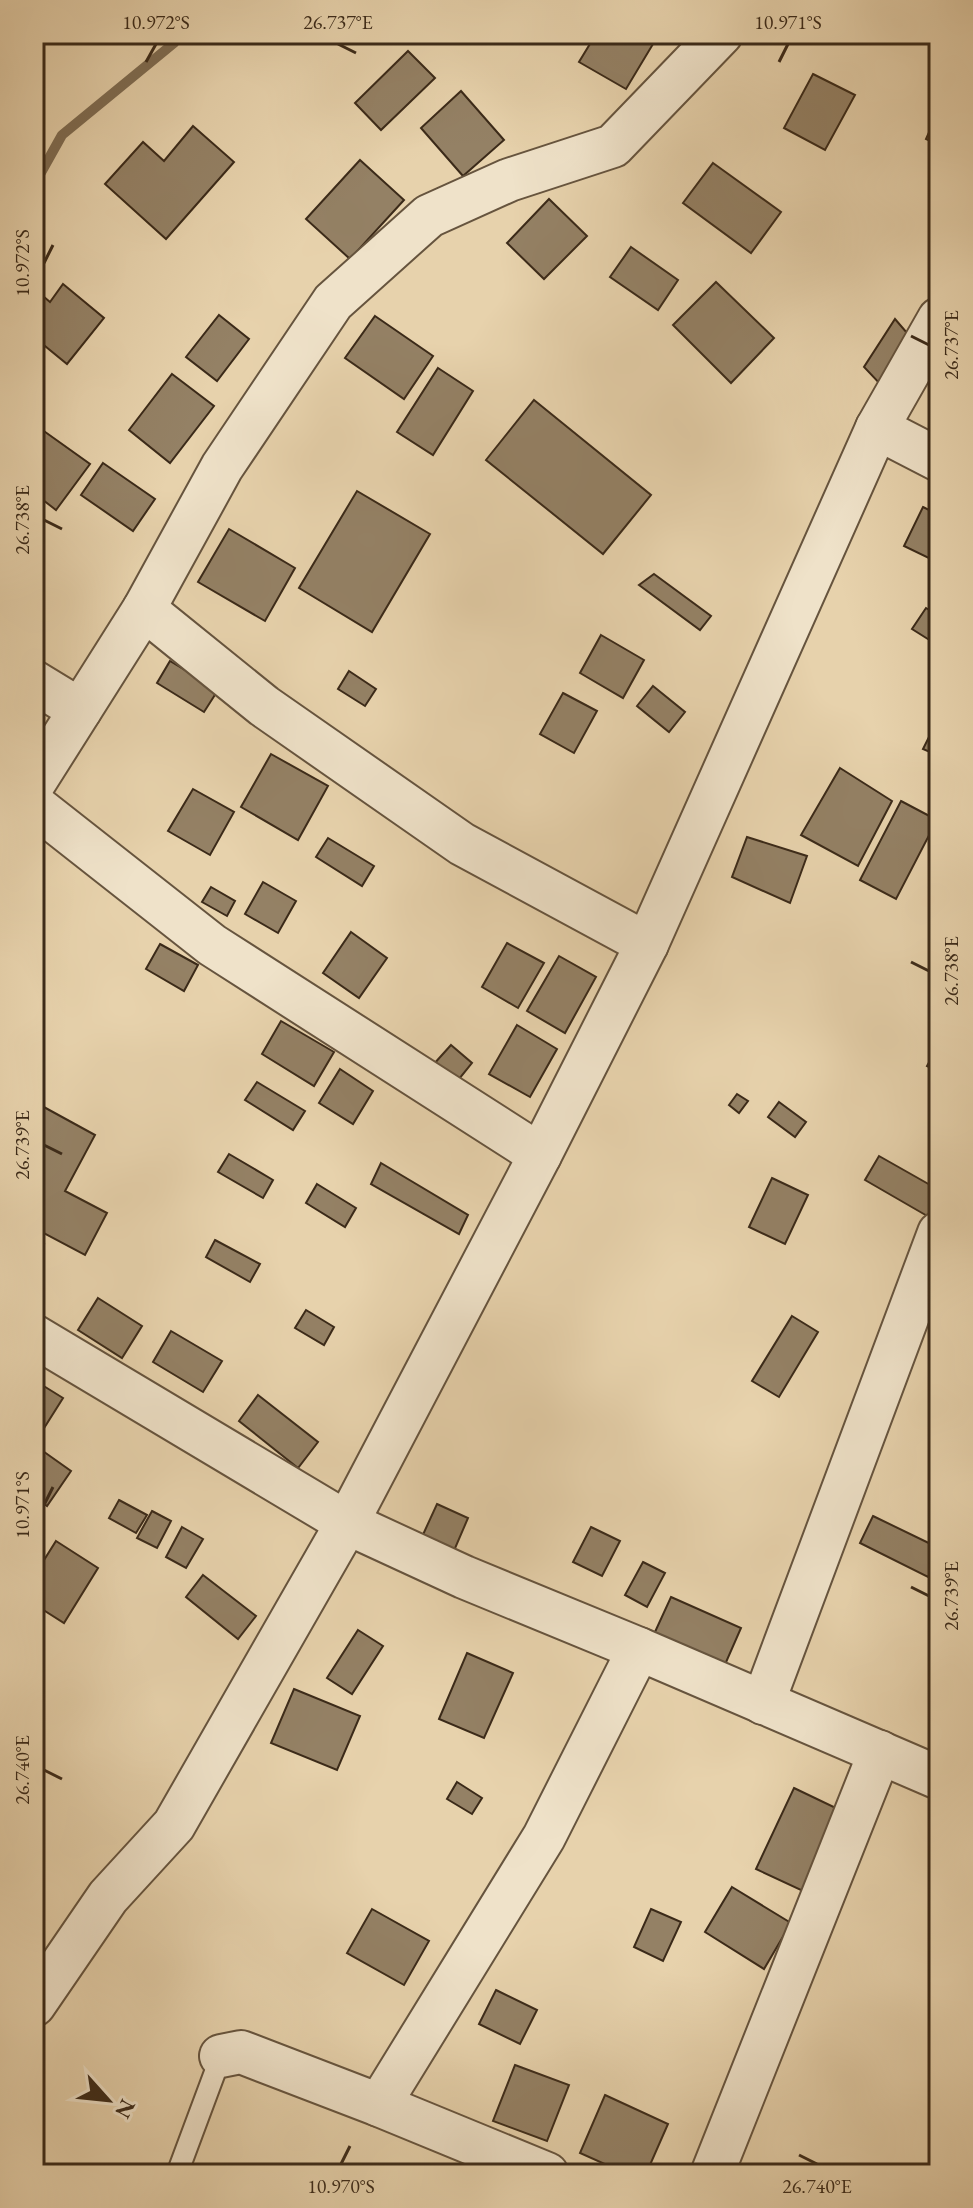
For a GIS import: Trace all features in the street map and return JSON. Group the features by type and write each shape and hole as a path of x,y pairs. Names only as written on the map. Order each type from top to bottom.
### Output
{"street":[{"path":"34,783 144,609 222,467 333,302 429,216 509,180 613,146 721,34"},
{"path":"37,1992 108,1897 174,1825 347,1523 647,944 877,428 939,319"},
{"path":"877,428 939,460"},
{"path":"144,609 264,706 462,844 647,944"},
{"path":"34,682 80,710"},
{"path":"34,805 212,945 540,1155"},
{"path":"763,1703 939,1233"},
{"path":"34,1336 347,1523 464,1577 939,1778"},
{"path":"379,2105 544,1837 639,1649"},
{"path":"712,2174 880,1752"},
{"path":"221,2056 241,2052 547,2174"}],"lane":[{"path":"177,2174 221,2056"}],"building":[{"path":"596,34 659,34 626,89 579,62"},
{"path":"408,51 435,78 381,130 355,103"},
{"path":"813,74 855,95 825,150 784,128"},
{"path":"461,91 504,140 463,176 421,128"},
{"path":"939,110 939,145 926,139"},
{"path":"193,126 234,162 166,239 105,184 143,142 164,161"},
{"path":"360,160 404,200 350,259 306,219"},
{"path":"713,163 781,212 751,253 683,203"},
{"path":"549,199 587,236 544,279 507,243"},
{"path":"631,247 678,280 658,310 610,277"},
{"path":"716,282 774,338 731,383 673,325"},
{"path":"63,284 104,318 67,364 34,337 34,292 36,290 50,302"},
{"path":"219,315 249,339 217,381 186,357"},
{"path":"375,316 433,356 404,399 345,358"},
{"path":"895,319 914,341 882,386 864,367"},
{"path":"438,368 473,391 433,455 397,432"},
{"path":"172,374 214,406 170,463 129,430"},
{"path":"534,400 651,495 603,554 486,460"},
{"path":"34,424 90,464 56,510 34,493"},
{"path":"103,463 155,499 133,531 81,495"},
{"path":"357,491 430,534 372,632 299,588"},
{"path":"923,507 939,515 939,563 904,546"},
{"path":"229,529 295,568 265,621 198,582"},
{"path":"654,574 711,616 700,630 639,585"},
{"path":"926,608 939,616 939,646 912,629"},
{"path":"601,635 644,660 623,698 580,673"},
{"path":"170,661 218,690 204,712 157,683"},
{"path":"349,671 376,689 365,706 338,689"},
{"path":"653,686 685,712 669,732 637,706"},
{"path":"563,693 597,711 574,753 540,734"},
{"path":"939,717 939,756 923,749"},
{"path":"271,754 328,786 298,840 241,807"},
{"path":"840,768 892,801 858,866 801,835"},
{"path":"193,789 234,812 210,855 168,831"},
{"path":"901,801 937,820 896,899 860,880"},
{"path":"747,837 807,856 790,903 732,877"},
{"path":"328,838 374,866 362,886 316,857"},
{"path":"263,882 296,901 278,933 245,914"},
{"path":"211,887 235,901 227,916 202,902"},
{"path":"351,932 387,958 359,998 323,973"},
{"path":"507,943 544,963 518,1008 482,987"},
{"path":"160,944 198,965 184,991 146,969"},
{"path":"559,956 596,977 565,1033 527,1011"},
{"path":"281,1021 334,1052 314,1086 262,1054"},
{"path":"517,1025 557,1049 530,1097 489,1074"},
{"path":"939,1044 939,1072 927,1066"},
{"path":"451,1045 472,1063 455,1084 433,1065"},
{"path":"340,1069 373,1091 353,1124 319,1103"},
{"path":"257,1082 305,1111 293,1130 245,1100"},
{"path":"737,1094 748,1101 739,1113 729,1105"},
{"path":"779,1102 806,1122 795,1137 768,1117"},
{"path":"42,1106 95,1135 65,1191 107,1213 85,1255 34,1228 34,1122"},
{"path":"229,1154 273,1180 263,1198 218,1172"},
{"path":"879,1156 939,1190 939,1200 929,1217 865,1180"},
{"path":"381,1163 468,1215 459,1234 371,1184"},
{"path":"772,1178 808,1195 785,1244 749,1227"},
{"path":"317,1184 356,1208 345,1227 306,1203"},
{"path":"34,1237 44,1244 34,1260"},
{"path":"215,1240 260,1264 250,1282 206,1257"},
{"path":"98,1298 142,1326 122,1358 78,1330"},
{"path":"306,1310 334,1327 324,1345 295,1328"},
{"path":"792,1316 818,1332 779,1397 752,1381"},
{"path":"171,1331 222,1361 203,1392 153,1362"},
{"path":"34,1380 63,1398 34,1444"},
{"path":"258,1395 318,1442 298,1468 239,1421"},
{"path":"40,1449 71,1471 47,1506 34,1496 34,1457"},
{"path":"119,1500 147,1515 136,1533 109,1518"},
{"path":"437,1504 468,1518 453,1553 421,1539"},
{"path":"152,1511 171,1521 157,1548 137,1538"},
{"path":"873,1516 939,1548 939,1555 928,1577 860,1543"},
{"path":"182,1527 203,1539 186,1568 166,1557"},
{"path":"591,1527 620,1541 602,1576 573,1562"},
{"path":"56,1541 98,1568 64,1623 34,1604 34,1576"},
{"path":"643,1562 665,1573 647,1607 625,1595"},
{"path":"203,1575 256,1616 238,1639 186,1597"},
{"path":"671,1597 741,1628 720,1676 649,1645"},
{"path":"358,1630 383,1646 352,1694 327,1678"},
{"path":"467,1653 513,1673 484,1738 439,1719"},
{"path":"294,1689 360,1716 337,1770 271,1743"},
{"path":"457,1782 482,1798 472,1814 447,1799"},
{"path":"794,1788 840,1810 803,1891 756,1869"},
{"path":"732,1887 791,1923 764,1969 705,1932"},
{"path":"372,1909 429,1941 404,1985 347,1953"},
{"path":"651,1909 681,1922 663,1961 634,1947"},
{"path":"496,1990 537,2010 520,2044 479,2024"},
{"path":"515,2065 569,2085 547,2141 493,2121"},
{"path":"605,2095 668,2124 646,2174 627,2174 580,2153"}],"waterway":[{"path":"34,185 62,135 181,34"}]}
